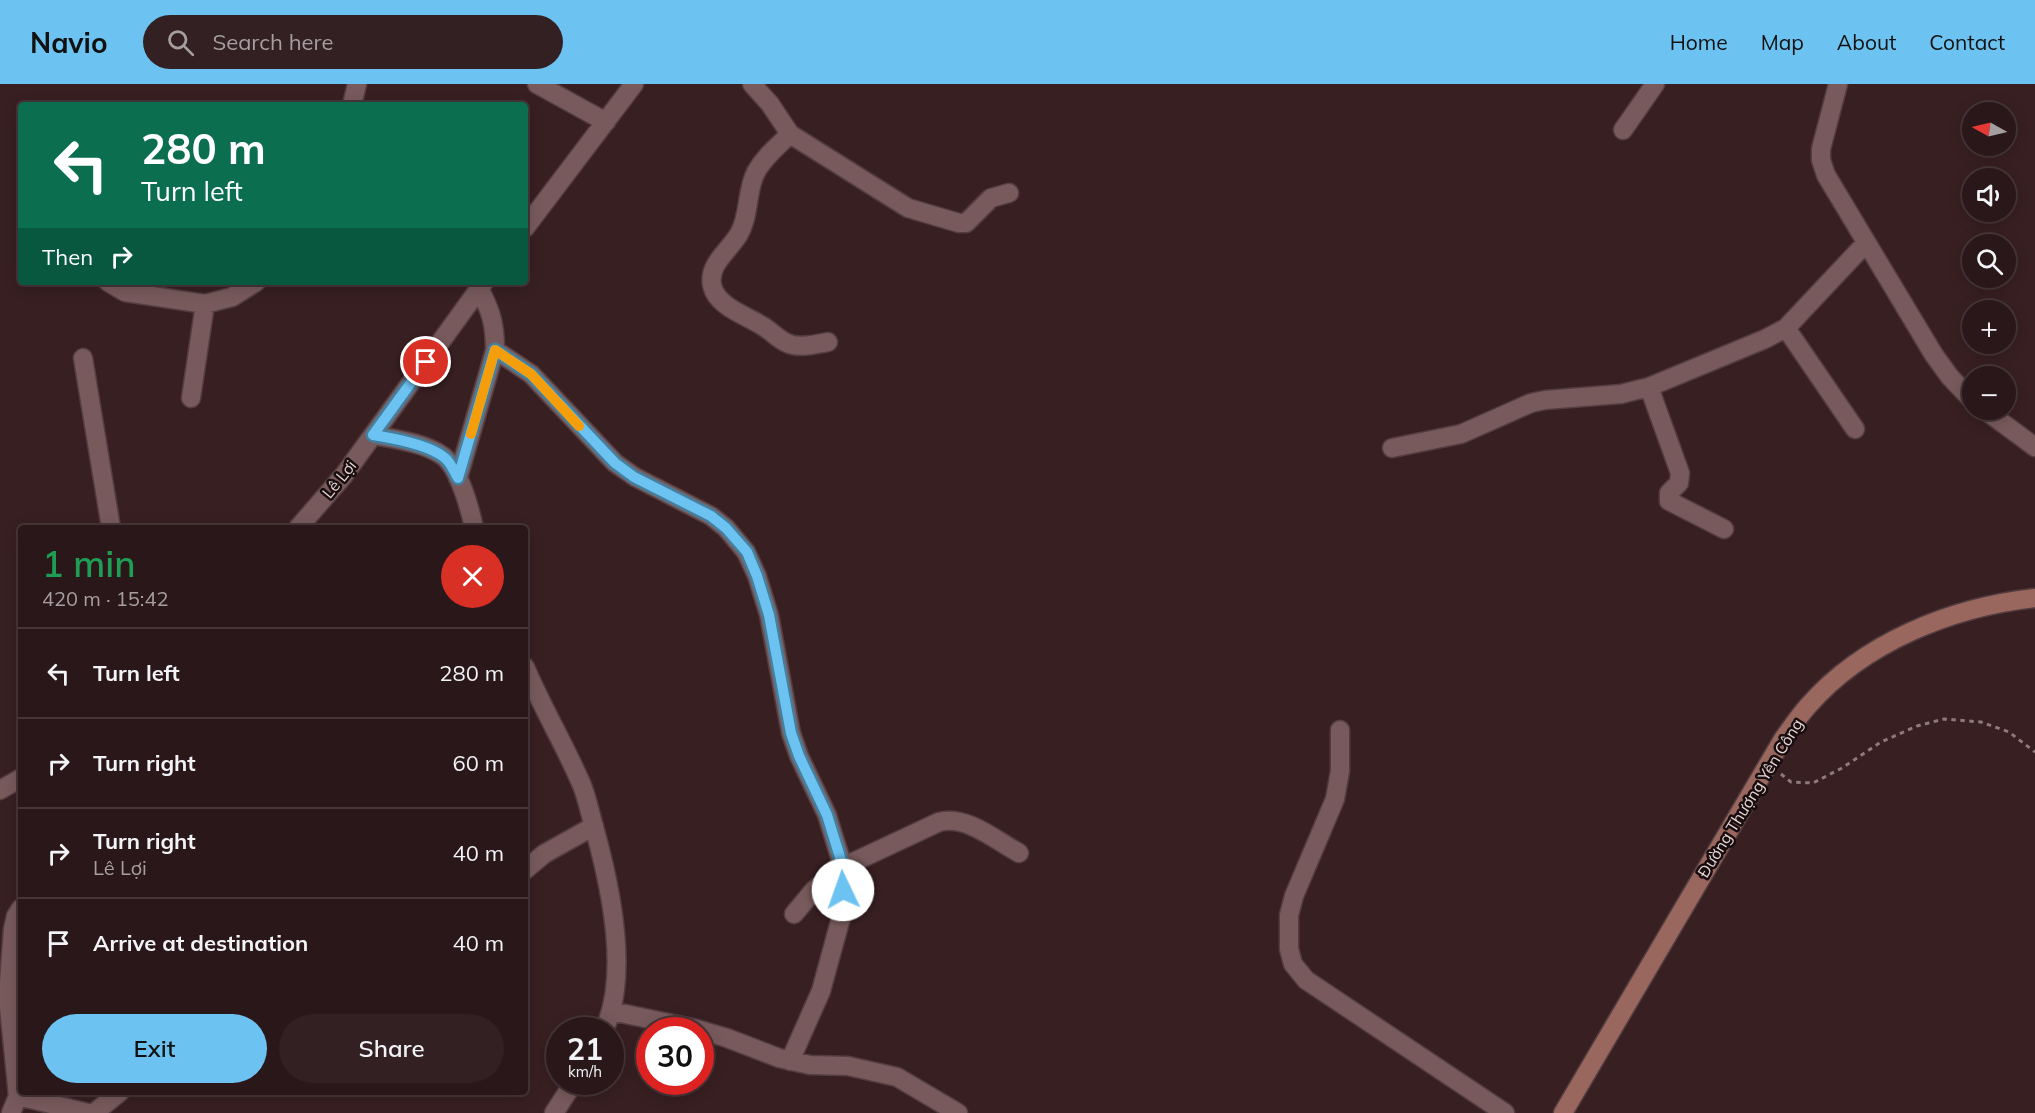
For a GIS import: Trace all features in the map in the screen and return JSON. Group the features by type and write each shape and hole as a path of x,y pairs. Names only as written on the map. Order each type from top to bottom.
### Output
{"main road":[{"name":"Đường Thượng Yên Công","path":"1563,1113 1783,739 1808,706 1840,676 1884,646 1925,625 2009,601 2035,598"}],"street":[{"path":"353,102 357,84"},
{"path":"537,84 606,122"},
{"path":"528,224 634,84"},
{"path":"752,84 770,104 790,134 908,208 959,223 969,221 991,198 1009,193"},
{"path":"1623,130 1655,84"},
{"path":"1838,84 1823,135 1821,160 1826,176 1934,355 1962,390"},
{"path":"790,134 761,164 755,174 740,233 714,266 712,286 721,302 766,328 788,344 807,346 828,342"},
{"path":"1392,448 1461,434 1531,403 1621,394 1649,387 1765,339 1786,328 1866,243"},
{"path":"113,285 125,292 205,304 232,297 251,285"},
{"name":"Lê Lợi","path":"301,525 344,475 480,285"},
{"path":"458,478 495,350 491,311 481,285"},
{"path":"191,398 205,304"},
{"path":"1786,328 1854,429"},
{"path":"495,350 531,374 615,463 634,477 711,516 732,534 747,552 757,576 769,615 791,733 799,756 827,815 843,867 842,914 821,991 790,1061"},
{"path":"83,358 111,525"},
{"path":"1649,387 1680,473 1679,483 1669,493 1669,501 1724,529"},
{"path":"1999,420 2035,447"},
{"path":"373,435 426,448 444,457 451,464 458,478 473,525"},
{"path":"528,674 539,701 582,785 602,854 616,944 616,986 609,1017"},
{"path":"1340,730 1340,771 1335,800 1294,896 1289,915 1289,949 1293,964 1306,980 1505,1113"},
{"path":"0,790 18,780"},
{"path":"794,914 814,890 843,867 948,819 965,823 1019,853"},
{"path":"528,867 544,854 594,826"},
{"path":"18,913 13,929 16,966 8,997 14,1105 88,1113"},
{"path":"611,1011 697,1029 790,1061 827,1066 848,1066 897,1077 958,1113"},
{"path":"94,1113 116,1095"},
{"path":"554,1113 566,1095"}],"path":[{"path":"1768,764 1791,782 1813,783 1842,768 1881,742 1917,726 1944,719 1981,722 2008,732 2035,752"}],"slow traffic":[{"path":"471,434 495,350 531,374 579,426"}],"route":[{"path":"426,362 373,435 426,448 444,457 451,464 458,478 495,350 531,374 615,463 634,477 711,516 738,540 747,552 757,576 769,615 791,733 799,756 827,815 843,867 843,890"}]}
